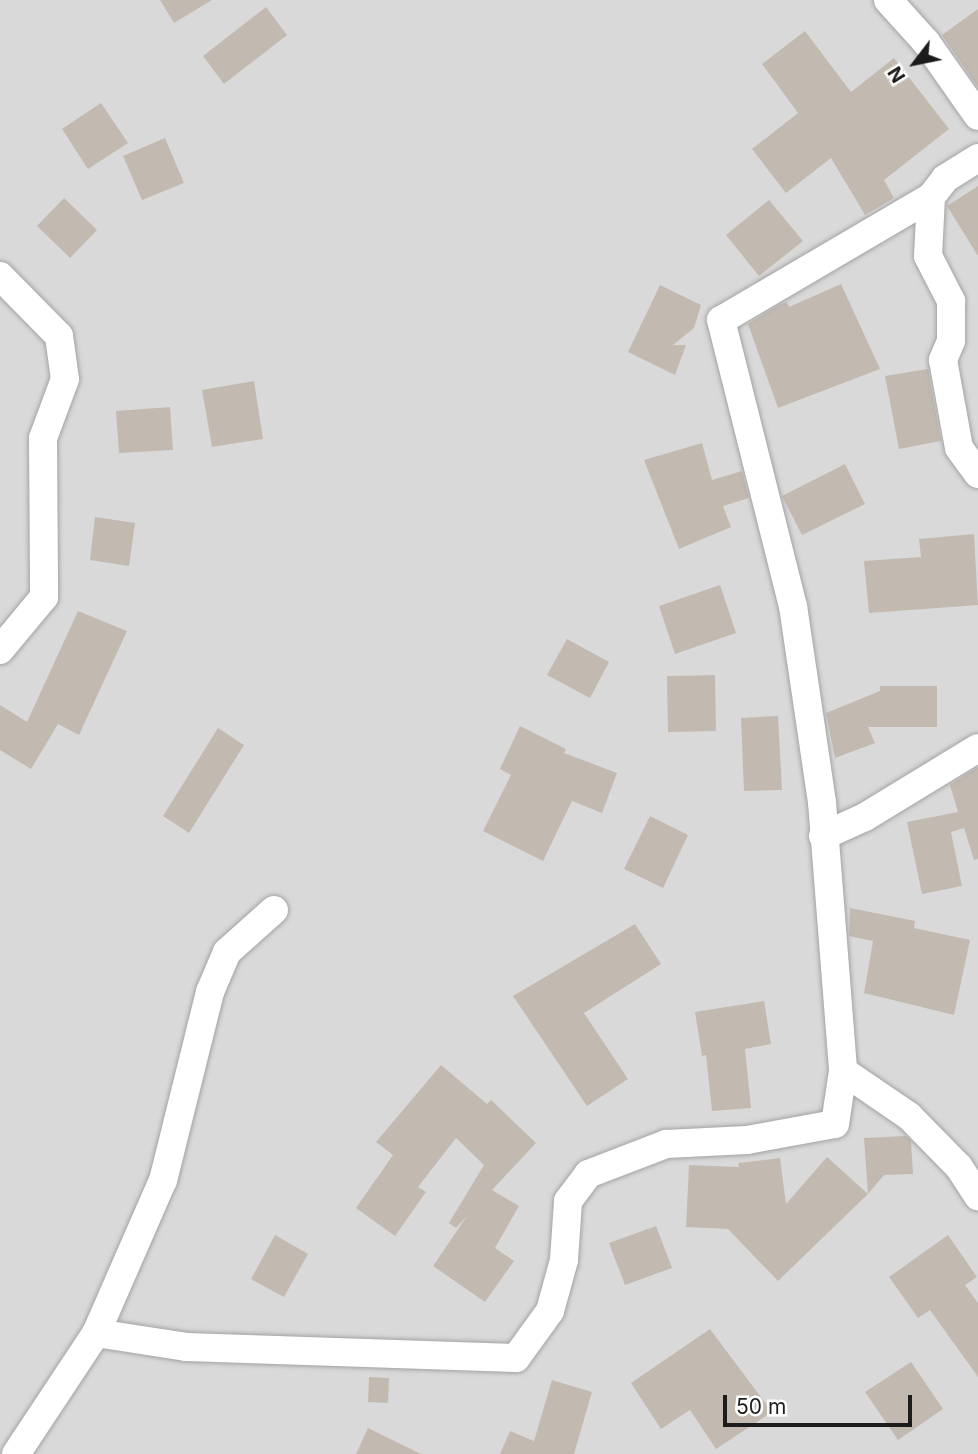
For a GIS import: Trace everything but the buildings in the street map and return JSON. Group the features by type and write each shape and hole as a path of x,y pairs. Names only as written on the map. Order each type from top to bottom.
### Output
{"street":[{"path":"888,0 926,42 978,116"},
{"path":"96,1333 186,1347 516,1358 550,1311 564,1260 568,1201 588,1174 666,1144 747,1140 835,1124 843,1071 823,836 793,606 721,320 931,197 945,179 978,158"},
{"path":"931,197 928,256 951,301 951,341 943,359 959,448 978,474"},
{"path":"0,276 59,336 65,379 43,438 44,597 0,650"},
{"path":"823,836 865,817 978,748"},
{"path":"16,1454 96,1333 163,1180 210,992 227,952 274,910"},
{"path":"843,1071 909,1116 959,1167 978,1196"}],"shaded area":[{"path":"0,0 978,0 978,1454 0,1454"}]}
